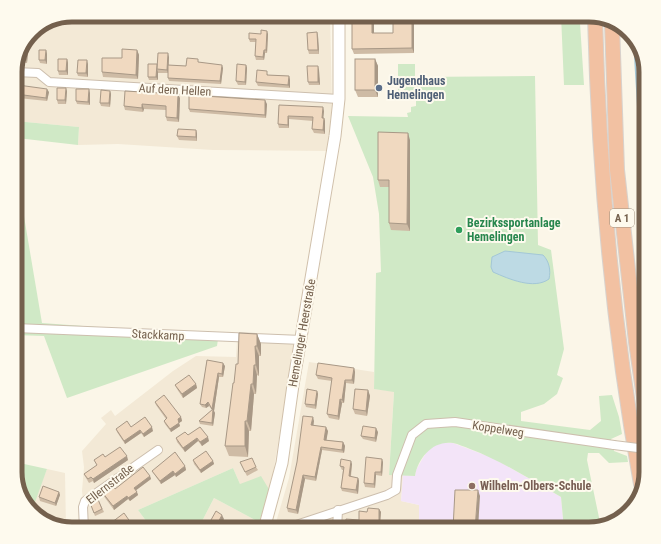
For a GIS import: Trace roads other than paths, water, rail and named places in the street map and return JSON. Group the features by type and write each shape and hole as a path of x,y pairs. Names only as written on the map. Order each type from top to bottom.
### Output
{"highway":[{"name":"A 1","path":"595,23 598,118 608,253 619,343 639,471"},
{"name":"A 1","path":"612,28 617,170 639,362"}],"main road":[{"name":"Hemelinger Heerstraße","path":"266,522 282,463 293,385 302,340 335,136 339,100 339,22"}],"street":[{"name":"Auf dem Hellen","path":"22,72 38,73 49,82 339,100"},
{"name":"Stackkamp","path":"22,328 302,340"},
{"name":"Koppelweg","path":"338,510 390,494 396,490 397,475 412,435 426,424 455,422 639,448"},
{"name":"Ellernstraße","path":"84,522 83,507 85,501 158,450"},
{"path":"304,522 338,510 337,522"}],"water":[{"path":"505,251 543,255 549,266 549,279 536,284 521,282 493,272 491,267 492,257"}],"waterway":[{"path":"635,53 639,123"}],"place":[{"name":"Jugendhaus Hemelingen","path":"379,88"},
{"name":"Bezirkssportanlage Hemelingen","path":"459,230"},
{"name":"Wilhelm-Olbers-Schule","path":"472,486"}]}
